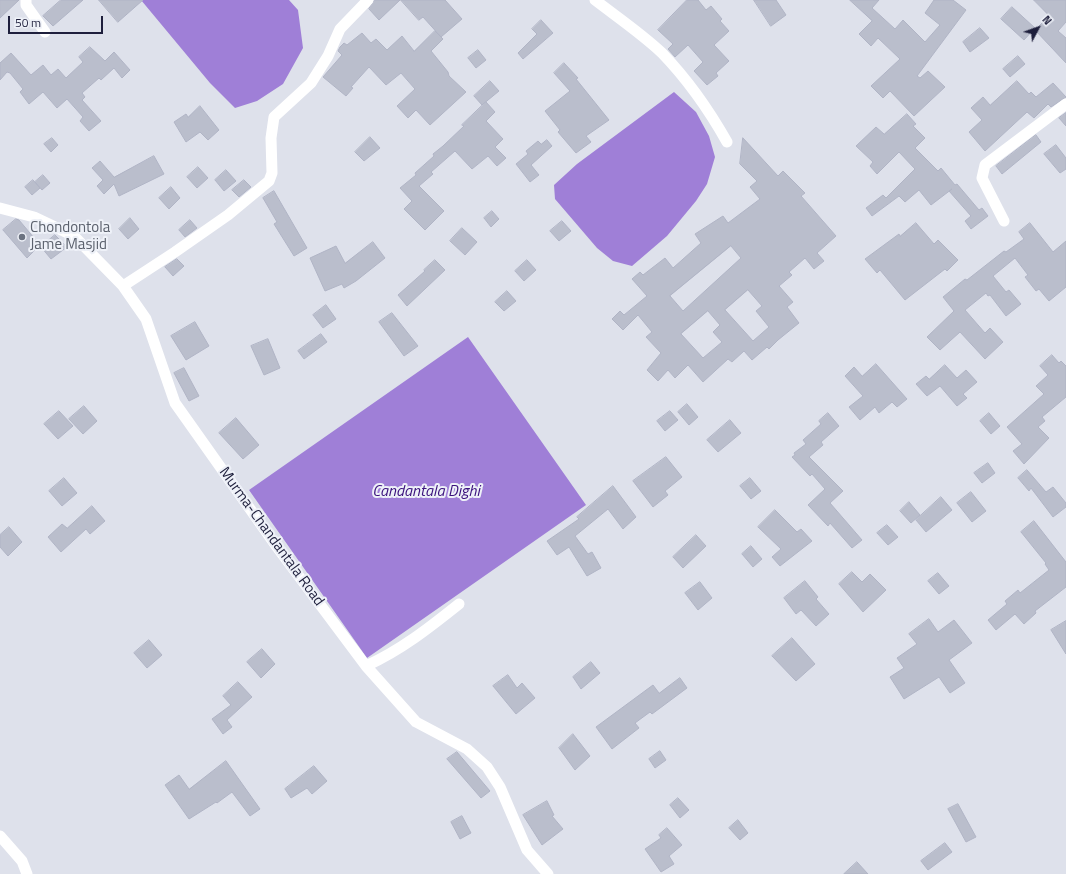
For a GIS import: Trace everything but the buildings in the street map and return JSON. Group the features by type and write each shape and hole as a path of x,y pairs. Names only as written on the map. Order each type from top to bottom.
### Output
{"street":[{"path":"26,0 26,5 45,32"},
{"path":"123,286 176,252 228,214 269,181 272,173 271,138 274,117 311,83 328,56 340,29 368,0"},
{"path":"595,0 661,52 691,86 712,115 727,142"},
{"path":"1004,221 982,178 985,165 1066,104"},
{"name":"Murma-Chandantala Road","path":"0,208 34,217 74,236 123,286 146,319 175,403 276,547 366,666 416,722 468,749 487,767 500,787 527,850 548,874"},
{"path":"366,666 390,655 418,638 459,604"},
{"path":"0,836 22,861 27,874"}],"water":[{"path":"141,0 289,0 298,10 303,48 283,84 257,101 235,108 210,83"},
{"path":"674,92 696,112 709,136 715,157 707,184 696,201 667,236 632,266 613,261 597,248 555,199 554,185 577,164"},
{"name":"Candantala Dighi","path":"468,337 586,505 367,658 249,490"}],"place":[{"name":"Chondontola Jame Masjid","path":"22,237"}]}
